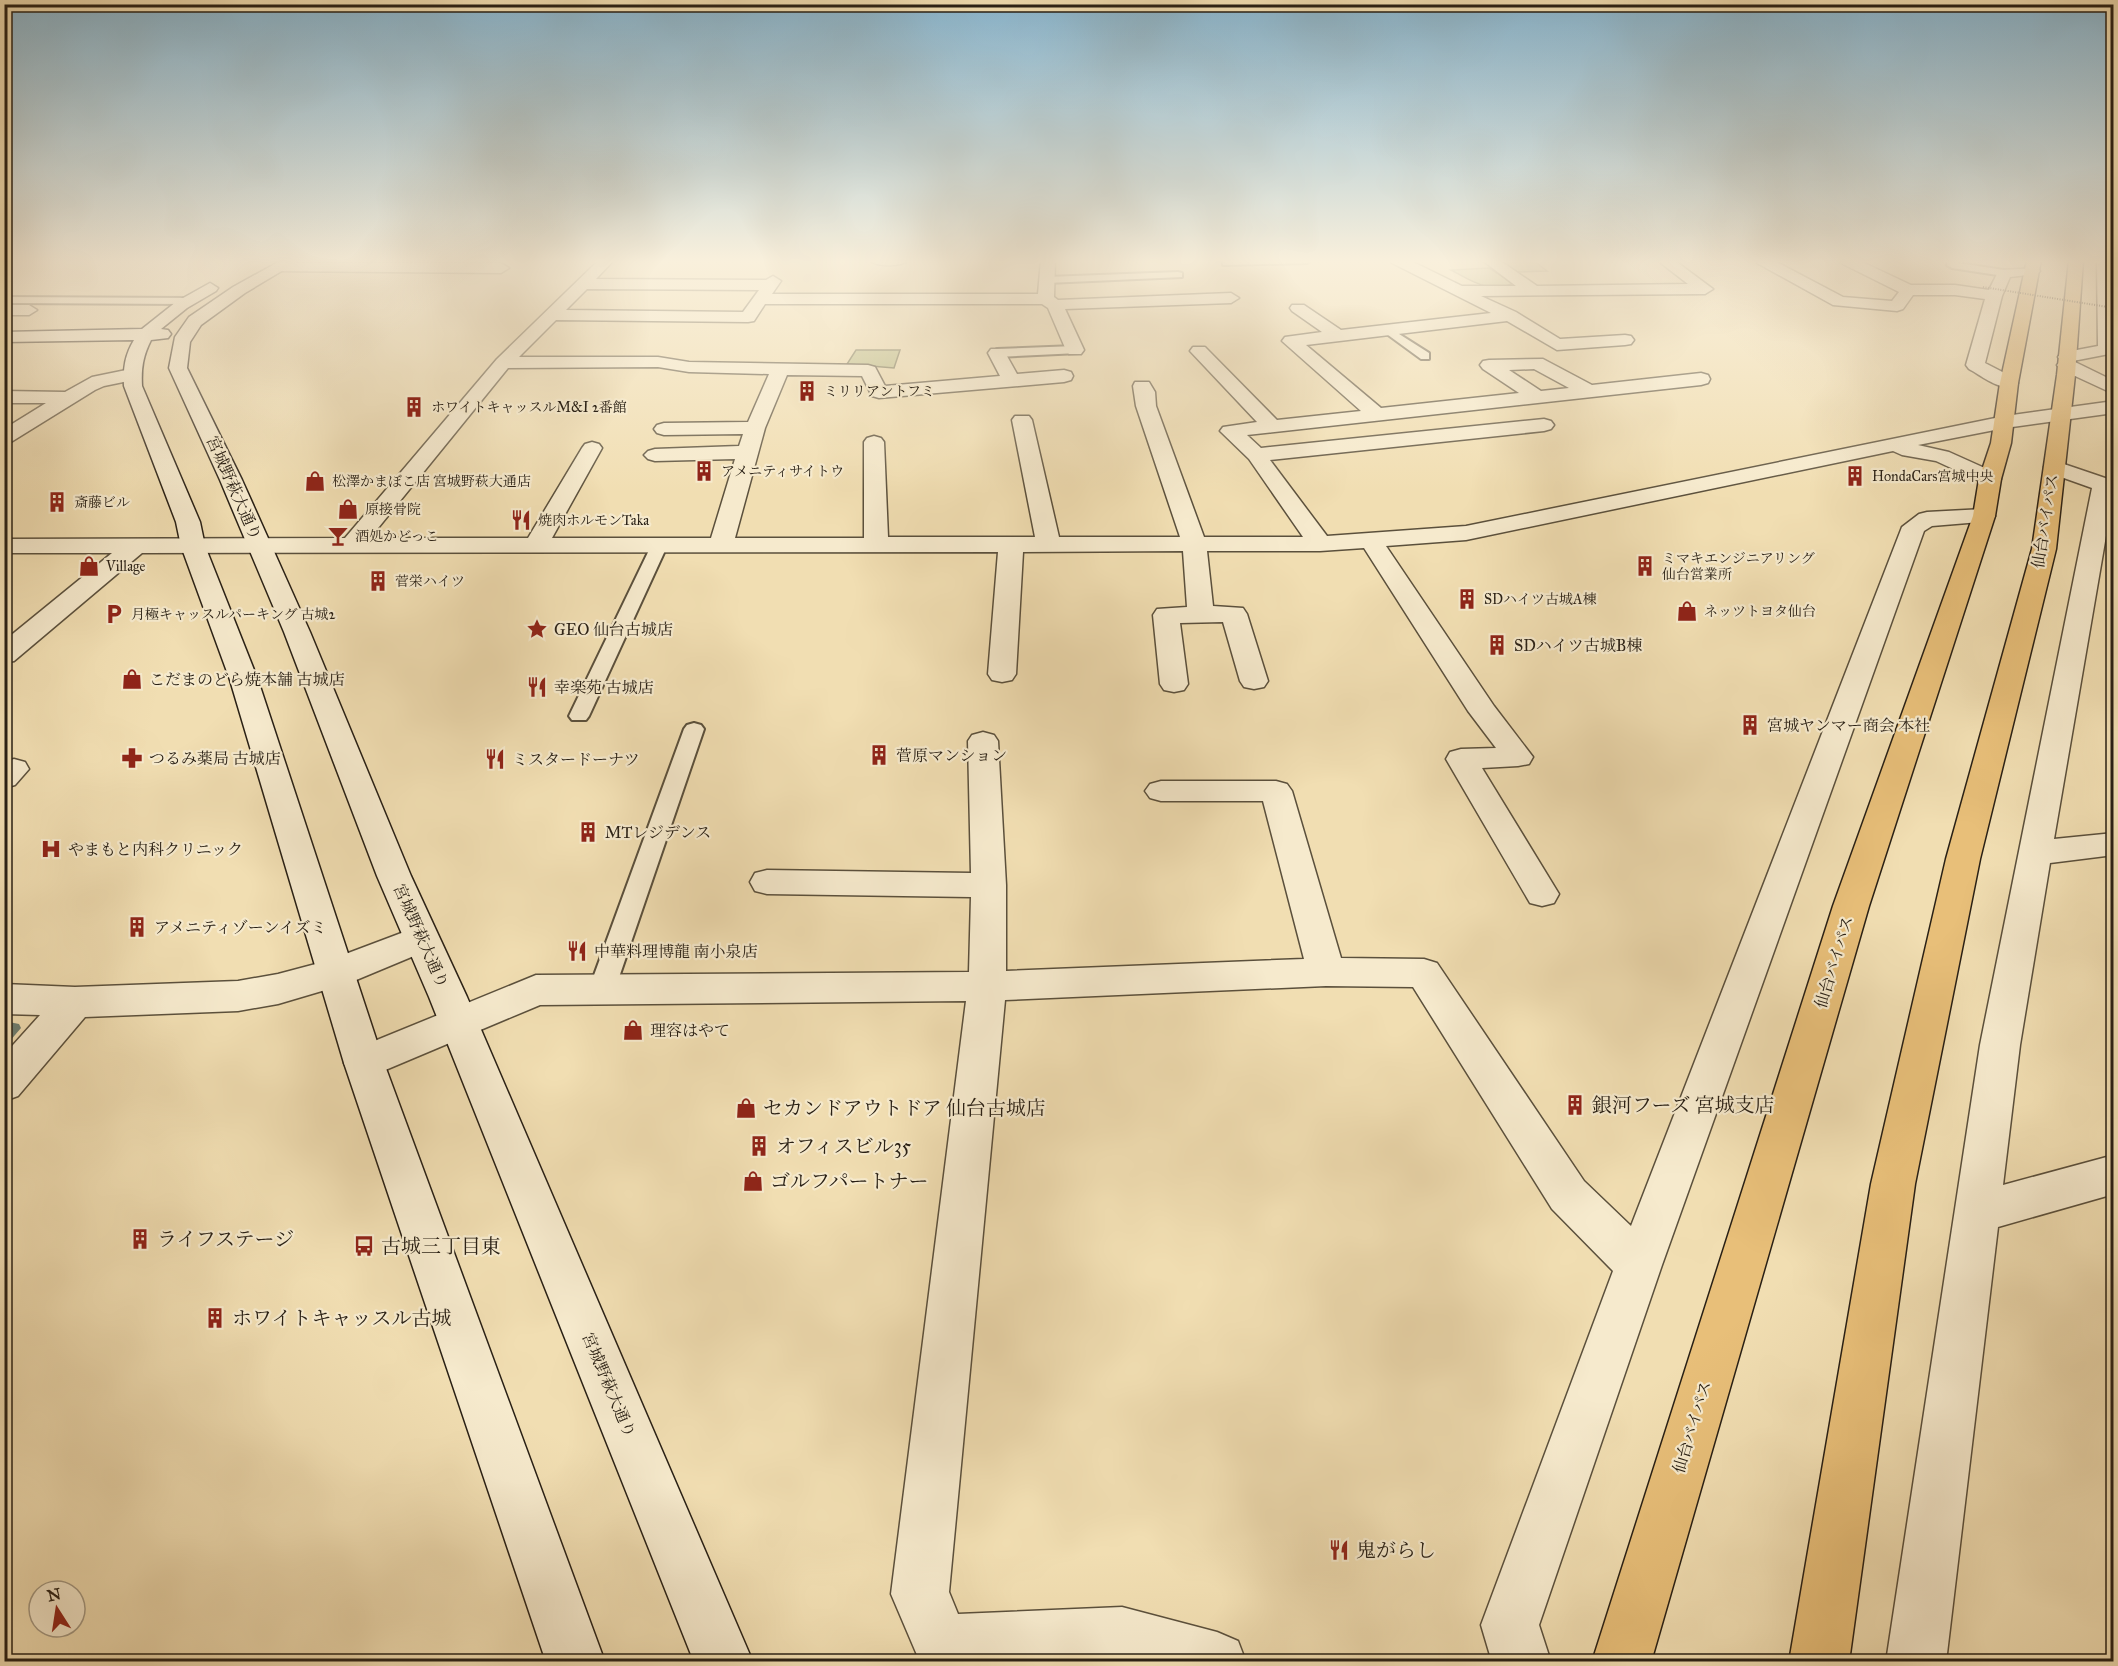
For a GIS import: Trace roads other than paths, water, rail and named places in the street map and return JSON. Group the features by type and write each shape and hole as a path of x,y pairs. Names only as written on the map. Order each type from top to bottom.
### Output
{"highway":[{"name":"仙台バイパス","path":"1620,1662 1851,906 1913,729 1987,498 2006,422 2009,383 2018,338"},
{"name":"仙台バイパス","path":"1819,1662 1893,1184 1963,859 2044,549 2068,338"}],"street":[{"path":"143,338 130,375 133,386 188,522 193,546 244,680 364,1063 576,1662"},
{"name":"宮城野萩大通り","path":"181,338 178,368 245,508 313,669 420,939 458,1021 724,1662"},
{"path":"350,547 503,363 528,338"},
{"path":"1069,338 1075,350"},
{"path":"1322,338 1291,341 1375,414"},
{"path":"1545,338 1557,345 1625,340"},
{"path":"1980,338 1975,365 2009,383"},
{"path":"2066,361 2107,350 2107,338"},
{"path":"1199,351 1271,425"},
{"path":"997,353 1011,380"},
{"path":"2066,361 2114,388"},
{"path":"503,363 658,362 690,367 868,371 879,392 1064,376"},
{"path":"1536,396 1489,365 1537,363 1587,390"},
{"path":"721,544 755,428 780,369"},
{"path":"4,438 66,398 99,381 130,375"},
{"path":"1320,544 1256,455 1230,431 1701,379"},
{"path":"1142,386 1146,406 1194,543 1201,614"},
{"path":"4,397 66,398"},
{"path":"4,546 1320,544 1371,541 1466,533 1882,446 2006,422 2114,407"},
{"path":"1022,420 1048,543"},
{"path":"1256,455 1544,425"},
{"path":"664,429 755,428"},
{"path":"874,442 876,545"},
{"path":"1522,1662 1510,1625 1639,1265 1914,527 1927,519 1987,498 1942,456 1882,446"},
{"path":"536,545 592,447"},
{"path":"655,455 748,452"},
{"path":"1916,1662 2000,1045 2103,485 2055,466"},
{"path":"1371,541 1483,711 1518,757 1461,759 1542,894"},
{"path":"1002,674 1011,544"},
{"path":"4,655 137,545"},
{"path":"1174,684 1166,615 1234,614 1254,681"},
{"path":"984,741 990,885 987,986 920,1594 942,1644 1122,1636 1217,1662"},
{"path":"1161,791 1276,791 1326,972"},
{"path":"2035,853 2114,844"},
{"path":"767,882 990,885"},
{"path":"4,999 75,1002 238,996 278,989 336,973 420,939"},
{"path":"364,1063 458,1021 536,990 987,986 1326,972 1424,973 1568,1195 1639,1265"},
{"path":"4,1084 75,1002"},
{"path":"1976,1212 2114,1174"}],"lane":[{"path":"1399,338 1425,356"},
{"path":"997,353 1075,350"},
{"path":"579,716 660,544"},
{"path":"602,989 694,729"}],"waterway":[{"path":"4,1027 14,1028 4,1038"}],"place":[{"name":"ミリリアントフミ","path":"807,391"},
{"name":"ホワイトキャッスルM&I 2番館","path":"414,407"},
{"name":"アメニティサイトウ","path":"704,471"},
{"name":"HondaCars宮城中央","path":"1855,476"},
{"name":"松澤かまぼこ店 宮城野萩大通店","path":"315,481"},
{"name":"斎藤ビル","path":"57,502"},
{"name":"原接骨院","path":"348,509"},
{"name":"焼肉ホルモンTaka","path":"521,520"},
{"name":"酒処かどっこ","path":"338,536"},
{"name":"Village","path":"89,566"},
{"name":"ミマキエンジニアリング 仙台営業所","path":"1645,566"},
{"name":"菅栄ハイツ","path":"378,581"},
{"name":"SDハイツ古城A棟","path":"1467,599"},
{"name":"ネッツトヨタ仙台","path":"1687,611"},
{"name":"月極キャッスルパーキング 古城2","path":"114,614"},
{"name":"GEO 仙台古城店","path":"537,629"},
{"name":"SDハイツ古城B棟","path":"1497,645"},
{"name":"こだまのどら焼本舗 古城店","path":"132,679"},
{"name":"幸楽苑 古城店","path":"537,687"},
{"name":"宮城ヤンマー商会 本社","path":"1750,725"},
{"name":"菅原マンション","path":"879,755"},
{"name":"つるみ薬局 古城店","path":"132,758"},
{"name":"ミスタードーナツ","path":"495,759"},
{"name":"MTレジデンス","path":"588,832"},
{"name":"やまもと内科クリニック","path":"51,849"},
{"name":"アメニティゾーンイズミ","path":"137,927"},
{"name":"中華料理博龍 南小泉店","path":"577,951"},
{"name":"理容はやて","path":"633,1030"},
{"name":"銀河フーズ 宮城支店","path":"1575,1105"},
{"name":"セカンドアウトドア 仙台古城店","path":"746,1108"},
{"name":"オフィスビル35","path":"759,1146"},
{"name":"ゴルフパートナー","path":"753,1181"},
{"name":"ライフステージ","path":"140,1239"},
{"name":"古城三丁目東","path":"364,1246"},
{"name":"ホワイトキャッスル古城","path":"215,1318"},
{"name":"鬼がらし","path":"1339,1550"}]}
